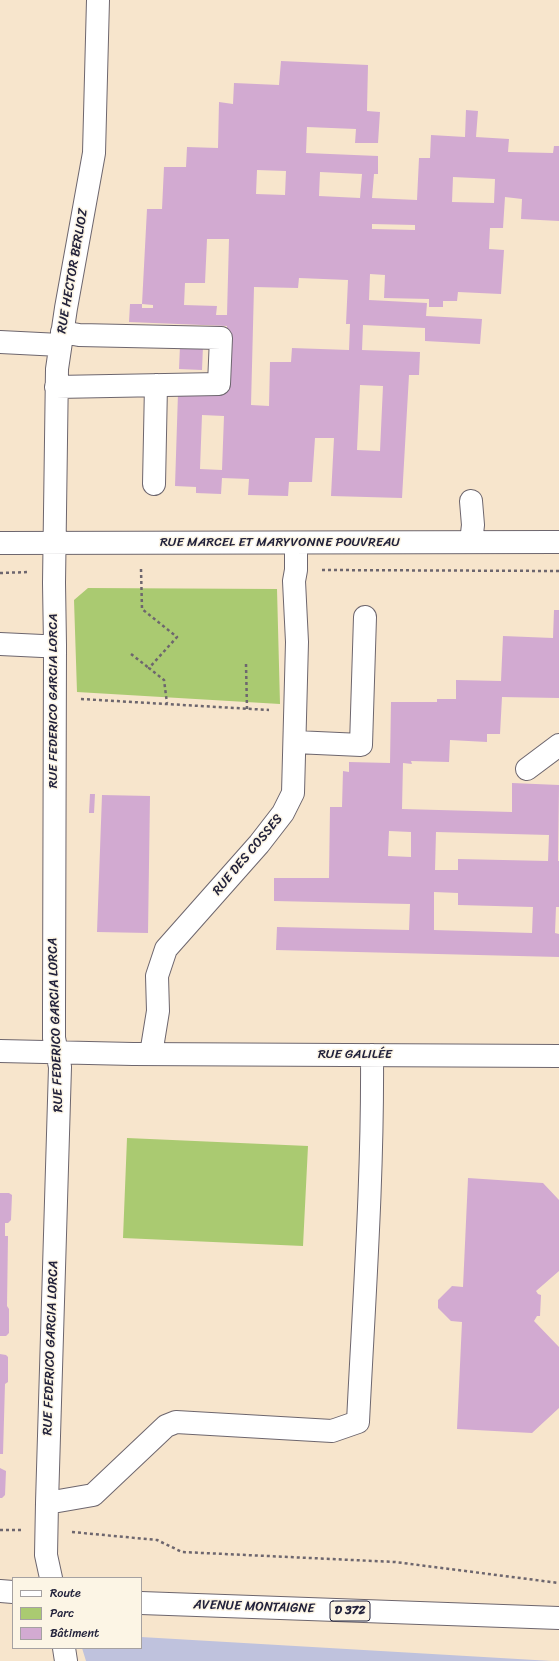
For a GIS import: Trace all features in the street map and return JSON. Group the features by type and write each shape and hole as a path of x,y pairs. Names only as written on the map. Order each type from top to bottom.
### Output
{"street":[{"name":"RUE HECTOR BERLIOZ","path":"55,543 57,369 61,338 94,153 98,0"},
{"path":"0,342 61,338 79,335 221,338 218,384 56,387"},
{"path":"154,484 156,385"},
{"path":"471,501 473,525 471,542"},
{"name":"RUE DES COSSES","path":"151,1054 158,1011 157,976 166,949 259,844 283,814 293,793 297,642 294,581 296,570 296,542"},
{"name":"RUE MARCEL ET MARYVONNE POUVREAU","path":"0,543 559,542"},
{"name":"RUE FEDERICO GARCIA LORCA","path":"51,1577 46,1556 60,1067 54,1038 55,543"},
{"path":"295,742 361,745 365,617"},
{"path":"0,644 42,646 55,645"},
{"path":"527,768 559,745"},
{"name":"RUE GALILÉE","path":"0,1051 151,1054 559,1056"},
{"path":"47,1503 94,1494 166,1426 176,1422 332,1431 358,1422 370,1164 372,1055"},
{"path":"0,1591 12,1592"},
{"name":"AVENUE MONTAIGNE","path":"142,1603 559,1618"},
{"path":"64,1649 66,1661"}],"path":[{"path":"142,543 142,609 177,637 149,668"},
{"path":"131,654 164,680 166,703"},
{"path":"246,664 247,709"},
{"path":"54,698 166,703 294,712"},
{"path":"0,1530 47,1529 157,1540 182,1552 395,1562 559,1582"}],"shaded area":[{"path":"142,1637 552,1661 86,1661 82,1649 142,1649"}],"green space":[{"path":"88,588 277,589 280,704 77,692 74,600"},
{"path":"127,1138 308,1146 303,1246 123,1238"}],"building":[{"path":"281,61 368,65 367,111 380,112 378,143 355,143 356,129 307,127 306,153 378,156 378,174 374,174 372,198 417,200 419,158 430,158 431,135 465,137 466,110 478,111 476,137 509,139 508,152 553,153 554,146 559,146 559,221 521,219 522,199 505,197 503,228 490,228 489,249 504,250 501,294 458,292 457,301 443,301 443,307 429,307 429,299 384,298 385,275 370,274 369,300 427,303 426,316 482,319 480,344 425,341 425,328 363,325 362,350 420,352 419,375 409,375 402,498 331,496 334,438 315,438 312,482 289,482 288,496 248,495 249,479 222,478 221,494 196,493 196,487 175,486 178,393 225,394 227,326 129,322 130,304 142,304 147,209 162,209 164,167 186,167 187,147 218,148 219,102 233,104 234,83 279,85","holes":["257,170 286,171 285,195 256,194","320,172 362,174 360,198 319,196","453,177 495,179 494,203 452,202","372,224 415,225 415,230 372,229","207,239 229,239 227,315 216,315 217,306 184,305 185,283 205,283","299,278 348,280 346,324 350,324 349,350 292,348 291,362 270,362 269,406 251,405 254,287 298,288","142,304 153,305 153,308 142,308","360,385 383,386 380,451 357,450","202,415 224,416 222,470 200,469"]},
{"path":"180,346 203,346 202,370 179,369"},
{"path":"554,610 559,610 559,698 502,697 500,734 487,734 487,742 450,740 449,762 411,761 412,764 403,763 402,809 512,812 512,783 559,785 559,907 556,907 555,933 559,934 559,957 276,950 277,927 409,930 410,904 274,901 274,878 329,878 330,807 342,807 343,771 349,772 349,762 390,763 391,702 437,702 437,699 456,699 456,680 501,681 503,636 553,638","holes":["389,831 411,832 411,857 388,856","436,832 549,835 548,861 458,859 458,870 435,870","434,892 458,893 458,905 533,907 532,933 434,930"]},
{"path":"90,794 95,794 94,813 89,813"},
{"path":"102,795 150,796 148,933 97,932"},
{"path":"468,1178 543,1183 559,1200 559,1271 536,1291 541,1295 540,1316 537,1316 534,1321 559,1347 559,1408 532,1433 457,1429 462,1322 451,1321 438,1308 438,1300 452,1286 463,1287"},
{"path":"0,1193 9,1193 12,1195 11,1220 8,1223 5,1223 5,1236 8,1236 7,1306 9,1309 9,1333 6,1336 0,1336"},
{"path":"0,1354 8,1357 8,1382 5,1384 3,1454 0,1454"},
{"path":"0,1468 6,1471 5,1495 2,1498 0,1498"}]}
